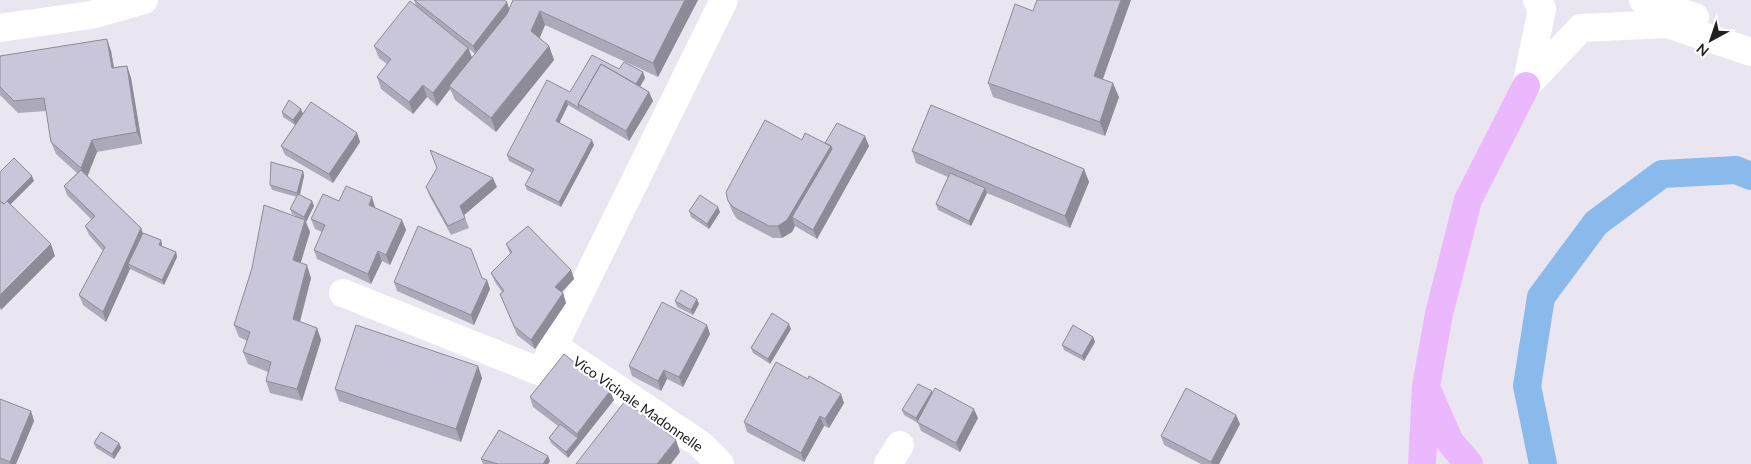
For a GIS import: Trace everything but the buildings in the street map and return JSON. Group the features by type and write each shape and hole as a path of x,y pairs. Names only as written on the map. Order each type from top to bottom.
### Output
{"highway":[{"path":"1543,464 1527,386 1541,297 1596,223 1662,174 1736,170 1751,176"}],"main road":[{"path":"1422,464 1426,386 1439,314 1468,200 1526,86"},
{"path":"1426,386 1450,442 1469,464"}],"street":[{"path":"0,28 91,15 144,0"},
{"path":"343,293 541,372 724,0"},
{"path":"1647,1 1751,36"},
{"path":"1526,86 1545,3"},
{"path":"1526,86 1581,28 1667,24 1751,52"},
{"name":"Vico Vicinale Madonnelle","path":"554,346 700,444 720,464"}]}
